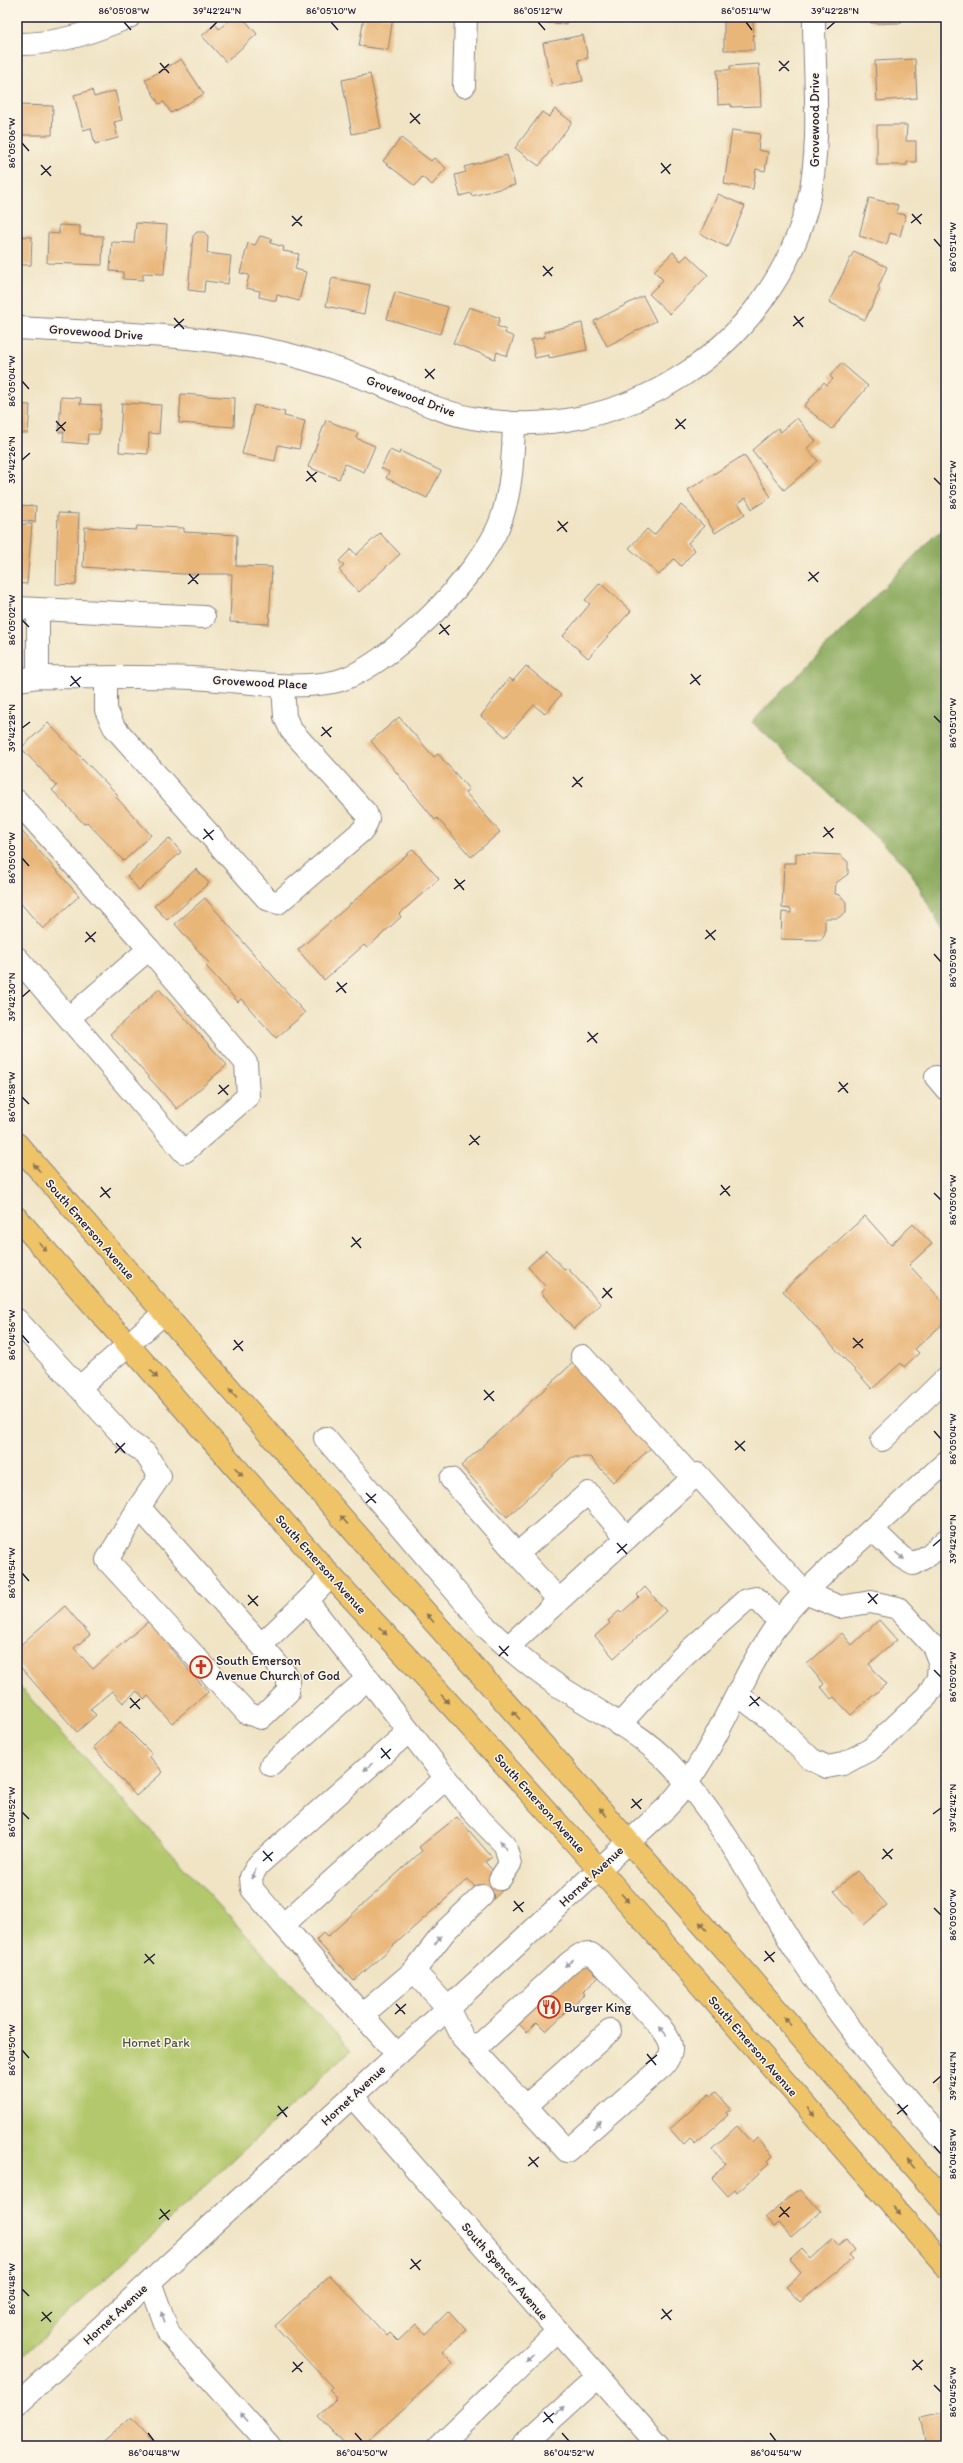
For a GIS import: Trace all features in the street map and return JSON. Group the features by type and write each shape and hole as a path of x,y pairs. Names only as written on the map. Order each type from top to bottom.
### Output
{"main road":[{"name":"South Emerson Avenue","path":"17,1144 946,2204"},
{"name":"South Emerson Avenue","path":"17,1218 331,1576 419,1670 599,1869 946,2266"}],"street":[{"path":"17,44 43,43 83,35 129,17"},
{"path":"464,86 466,17"},
{"name":"Grovewood Drive","path":"17,328 182,338 252,347 311,361 350,373 435,408 474,418 514,423 577,418 618,408 647,396 692,370 726,342 757,308 794,245 812,185 815,148 814,17"},
{"name":"Grovewood Place","path":"17,680 38,677 191,678 283,686 336,681 370,665 388,653 464,582 477,565 501,521 512,472 514,423"},
{"path":"38,677 27,609 204,617"},
{"path":"106,678 106,710 114,727 267,899 278,902 364,829 368,819 366,813 291,730 285,717 283,686"},
{"path":"17,801 149,948 246,1063 248,1096 184,1152 17,958"},
{"path":"69,1018 149,948"},
{"path":"80,1387 164,1313"},
{"path":"17,1320 128,1441 145,1453 160,1476 140,1507 108,1560 247,1713 261,1718 288,1692 288,1677 140,1507"},
{"path":"582,1356 693,1478"},
{"path":"882,1440 946,1378"},
{"path":"325,1438 486,1627 508,1647 555,1684 619,1725 660,1754 686,1783 721,1828 820,1987 898,2089 946,2143"},
{"name":"Hornet Avenue","path":"17,2404 628,1841 667,1807 686,1783 705,1754 780,1622 805,1593 872,1529 944,1469"},
{"path":"508,1647 558,1599 697,1474 805,1593 840,1607 871,1602 898,1608 933,1646 939,1661 938,1678 927,1696 871,1749 843,1764 827,1767 811,1759 771,1720 738,1695"},
{"path":"451,1479 558,1599"},
{"path":"517,1554 588,1493 627,1538"},
{"path":"872,1529 901,1557 912,1564 929,1556 946,1540"},
{"path":"261,1645 331,1576"},
{"path":"619,1725 682,1657 746,1600 756,1598 780,1622"},
{"path":"307,1601 368,1678 408,1732 471,1810 506,1845 510,1864 500,1879"},
{"path":"271,1765 368,1678"},
{"path":"397,2054 252,1889 251,1877 258,1865 408,1732"},
{"path":"283,1925 446,1778"},
{"path":"362,2015 414,1971 446,1930 482,1896"},
{"path":"414,1971 448,2008 464,2040 567,2151 663,2066 670,2058 673,2048 670,2040 662,2030 599,1960 591,1954 580,1955 570,1962 474,2050"},
{"path":"526,2106 610,2031"},
{"name":"South Spencer Avenue","path":"352,2096 659,2446"},
{"path":"150,2282 169,2334 270,2446"},
{"path":"439,2446 558,2331"},
{"path":"522,2446 598,2376"}],"green space":[{"path":"946,529 946,937 908,867 752,722 935,535"},
{"name":"Hornet Park","path":"17,1684 351,2050 17,2361"}],"building":[{"path":"233,17 242,17 257,34 226,62 202,36 215,24 219,29"},
{"path":"364,17 393,17 388,50 359,46"},
{"path":"536,17 566,17 566,24 535,22"},
{"path":"724,17 753,17 754,50 724,50"},
{"path":"871,17 901,17 901,23 871,23"},
{"path":"583,35 588,58 578,60 583,81 552,87 543,43"},
{"path":"181,59 204,94 171,113 164,102 159,104 145,80"},
{"path":"915,59 917,98 877,101 875,61"},
{"path":"759,64 761,106 731,107 731,104 718,105 717,70 730,70 730,66"},
{"path":"370,74 381,128 352,134 342,80"},
{"path":"92,90 94,97 115,91 122,120 114,122 118,138 95,144 91,128 83,130 74,95"},
{"path":"17,105 53,106 52,135 17,135"},
{"path":"555,109 572,122 539,166 515,148 542,112 549,117"},
{"path":"877,125 907,125 906,141 916,141 916,162 907,162 907,165 877,165"},
{"path":"732,130 760,134 758,150 768,152 765,171 756,169 753,189 724,184"},
{"path":"401,138 431,161 434,158 446,168 432,185 422,177 415,186 383,161"},
{"path":"507,155 515,185 472,196 471,193 460,196 455,175 466,172 464,167"},
{"path":"718,194 745,206 727,247 700,234"},
{"path":"869,198 898,205 896,213 906,215 900,236 890,233 887,244 859,236"},
{"path":"136,223 167,225 164,274 143,273 143,280 123,279 123,272 110,271 112,242 134,243"},
{"path":"59,225 80,226 80,235 103,236 102,265 47,263 48,233 59,234"},
{"path":"197,232 204,232 208,237 207,253 231,256 228,284 205,281 204,292 188,290 193,236"},
{"path":"17,236 32,237 31,265 17,265"},
{"path":"260,236 272,239 270,243 284,247 283,251 299,254 295,269 306,272 299,301 277,295 276,301 259,297 260,291 246,288 249,275 240,273 248,243 255,245"},
{"path":"854,251 887,267 878,288 880,289 865,320 829,302"},
{"path":"673,252 681,261 687,255 708,275 670,314 649,294 663,280 654,271"},
{"path":"332,278 370,285 364,314 326,306"},
{"path":"395,292 448,307 440,334 387,319"},
{"path":"643,296 656,321 607,346 594,321"},
{"path":"469,307 500,318 497,326 506,330 505,333 514,337 507,356 497,352 495,359 453,343"},
{"path":"582,323 587,350 549,358 549,355 535,358 531,340 545,337 544,332"},
{"path":"841,363 868,386 832,429 804,406 824,382 827,385 833,379 830,376"},
{"path":"181,394 235,398 234,427 179,423"},
{"path":"61,397 81,398 80,404 101,405 99,434 88,434 87,444 63,442 64,432 59,432"},
{"path":"122,403 161,405 159,434 149,433 148,454 119,452"},
{"path":"17,404 30,405 28,433 17,433"},
{"path":"254,405 285,412 284,416 305,421 299,449 278,445 275,461 242,454"},
{"path":"797,418 816,441 807,448 818,461 784,490 752,450 778,428 781,432"},
{"path":"326,420 358,433 356,438 375,446 364,472 345,464 339,479 308,467"},
{"path":"390,450 399,454 400,451 441,471 427,498 386,478 389,472 381,468"},
{"path":"744,455 771,497 752,509 746,498 738,503 745,514 715,533 688,490"},
{"path":"17,505 36,506 35,522 17,520"},
{"path":"681,505 704,526 688,543 695,550 681,566 674,559 659,575 629,548 647,529 654,535"},
{"path":"58,513 79,514 76,585 56,584"},
{"path":"17,524 32,524 27,584 17,583"},
{"path":"137,526 184,528 184,532 237,535 236,566 272,567 269,624 230,622 232,574 182,574 83,567 85,527 136,530"},
{"path":"380,533 400,554 359,592 339,570 344,566 339,561 351,549 356,555"},
{"path":"600,583 631,611 588,658 563,636 590,604 585,600"},
{"path":"526,666 561,695 545,714 534,705 506,737 481,716 509,678 513,681"},
{"path":"399,717 434,757 438,754 469,789 465,792 500,832 471,857 437,818 435,820 371,741"},
{"path":"48,723 118,795 116,797 151,835 124,861 87,822 84,824 52,790 57,786 21,748"},
{"path":"17,826 79,896 43,929 17,899"},
{"path":"169,838 181,852 139,890 127,876"},
{"path":"413,849 439,879 399,914 401,917 367,948 364,945 324,980 298,950"},
{"path":"796,853 840,855 848,862 848,874 836,883 835,894 840,895 846,902 846,912 838,918 825,918 825,933 821,940 781,939 782,912 791,913 791,909 782,908 784,863 796,863"},
{"path":"196,869 209,883 167,920 154,906"},
{"path":"205,898 305,1013 276,1038 241,999 238,1002 206,966 209,963 175,924"},
{"path":"159,989 227,1065 177,1109 110,1034"},
{"path":"865,1216 891,1245 913,1224 932,1244 909,1265 946,1305 946,1321 915,1349 919,1353 904,1367 901,1363 872,1389 783,1291"},
{"path":"546,1250 565,1270 567,1268 601,1304 574,1329 543,1295 541,1292 546,1287 528,1267"},
{"path":"576,1360 653,1446 613,1482 590,1457 572,1457 507,1517 461,1466"},
{"path":"645,1587 666,1611 614,1658 595,1636 610,1623 608,1621 619,1611 621,1613 639,1597 637,1595"},
{"path":"65,1606 90,1635 74,1648 93,1669 151,1619 174,1645 170,1648 208,1692 172,1723 148,1696 144,1700 137,1691 123,1703 112,1691 90,1709 96,1715 77,1732 17,1663 17,1648"},
{"path":"879,1620 897,1640 869,1664 886,1684 851,1715 834,1697 831,1699 821,1687 824,1684 807,1664 842,1633 852,1645"},
{"path":"120,1722 152,1754 150,1757 163,1772 136,1796 93,1747"},
{"path":"457,1817 492,1857 485,1862 507,1886 489,1903 468,1879 354,1981 316,1940 323,1933 327,1937 422,1851 419,1847"},
{"path":"857,1871 887,1905 864,1925 834,1891"},
{"name":"Burger King","path":"582,1960 599,1977 583,1992 585,1994 546,2031 537,2022 527,2032 514,2019"},
{"path":"946,2077 946,2091 939,2083"},
{"path":"716,2092 731,2109 726,2113 728,2115 695,2144 690,2139 684,2145 670,2129 709,2094 711,2096"},
{"path":"737,2126 752,2143 757,2138 773,2156 768,2161 770,2163 737,2193 735,2190 728,2196 712,2178 725,2163 712,2149"},
{"path":"801,2190 820,2212 791,2237 779,2223 774,2227 765,2217 795,2192"},
{"path":"833,2239 838,2245 846,2239 855,2250 848,2256 852,2260 800,2302 786,2287 801,2273 790,2260 802,2249 811,2259"},
{"path":"330,2275 387,2336 390,2333 398,2341 416,2324 425,2334 449,2311 466,2330 442,2352 453,2363 363,2446 346,2446 318,2416 337,2398 329,2390 332,2387 275,2326"},
{"path":"946,2412 946,2446 927,2446 921,2417"},
{"path":"131,2417 157,2446 98,2446"}],"place":[{"name":"South Emerson Avenue Church of God","path":"201,1667"},
{"name":"Burger King","path":"549,2007"}]}
